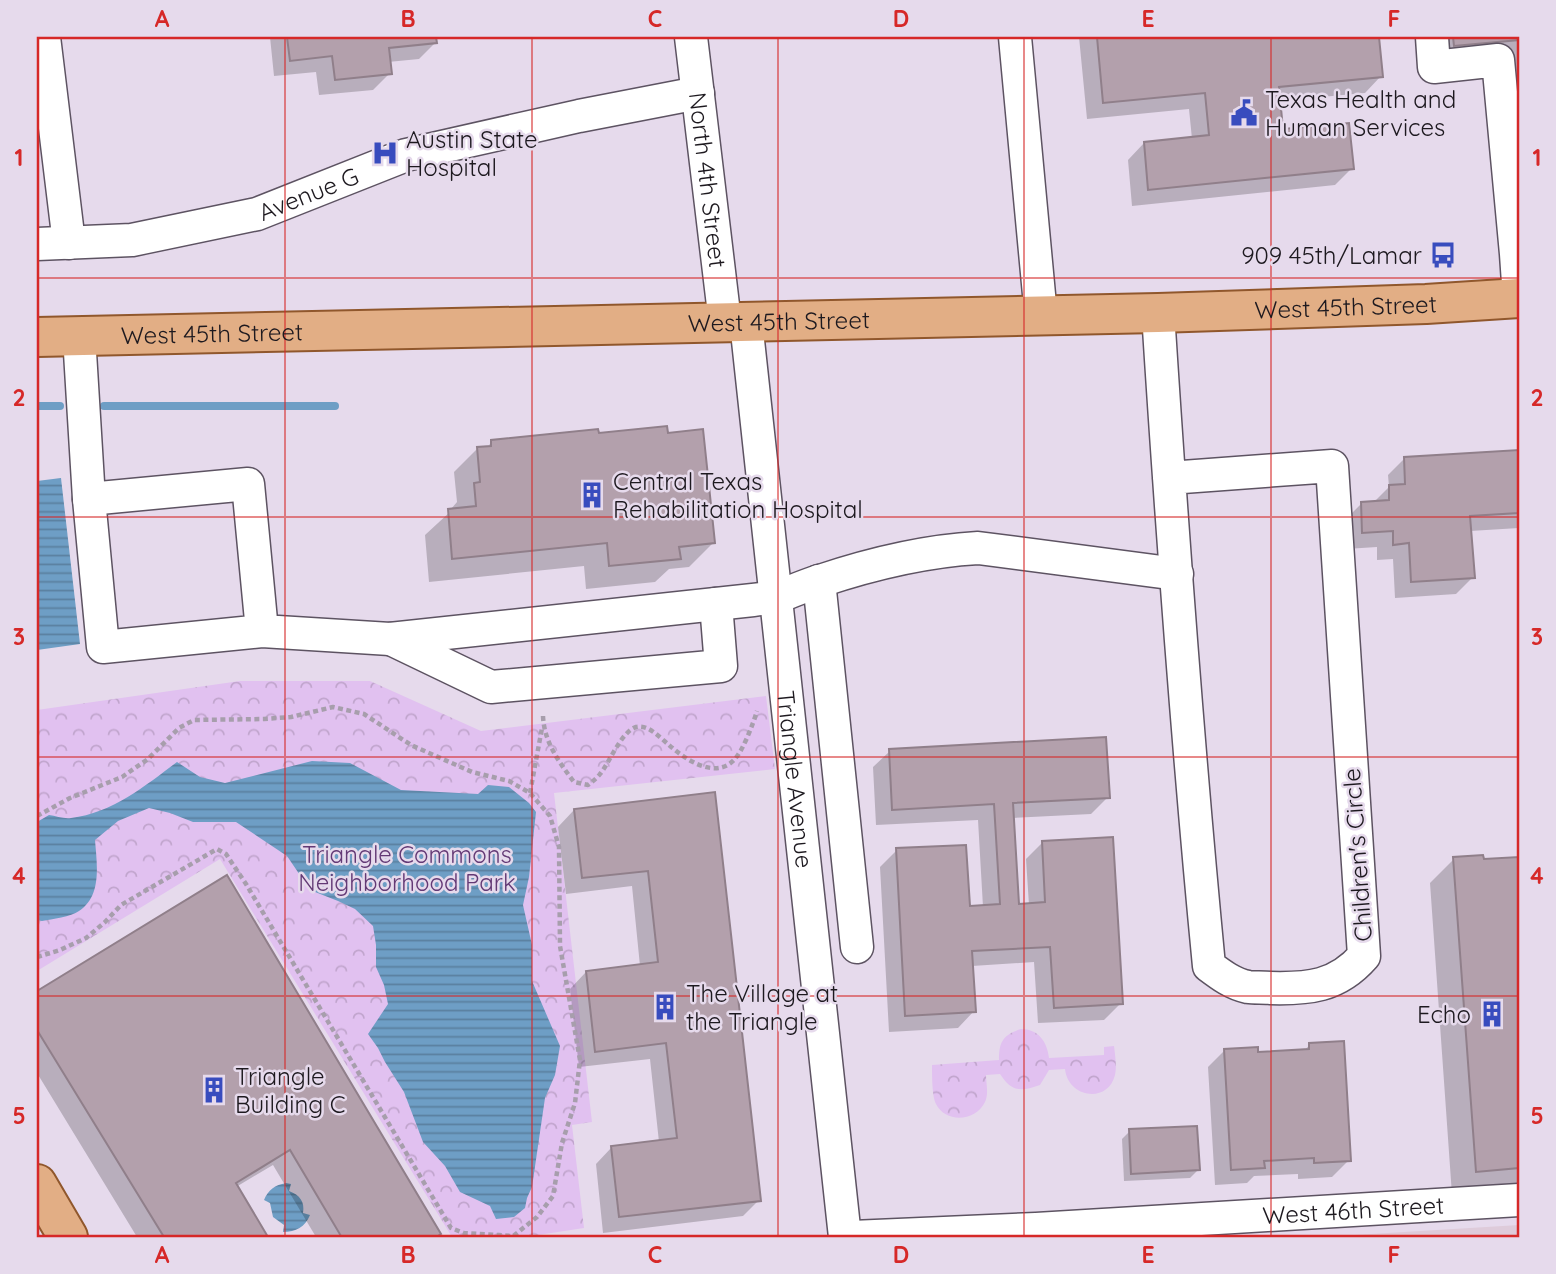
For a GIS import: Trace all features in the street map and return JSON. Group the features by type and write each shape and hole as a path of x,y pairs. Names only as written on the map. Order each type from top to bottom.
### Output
{"main road":[{"name":"West 45th Street","path":"37,337 1158,313 1426,304 1519,298"},
{"path":"37,1184 68,1237"}],"street":[{"path":"44,37 69,243"},
{"name":"North 4th Street","path":"691,37 736,322"},
{"path":"1015,37 1041,316"},
{"path":"1432,37 1434,67 1498,60 1519,298"},
{"name":"Avenue G","path":"37,244 132,240 257,214 406,155 579,116 698,93"},
{"name":"Children's Circle","path":"1158,313 1169,478 1196,832 1209,967 1225,979 1247,987 1292,988 1328,983 1353,970 1364,956 1332,466 1169,478"},
{"name":"Triangle Avenue","path":"736,322 777,597 845,1237"},
{"path":"79,336 89,499 103,648 262,631 390,639 716,604 777,597 819,581 919,555 978,548 1177,574"},
{"path":"89,499 248,484 262,631"},
{"path":"819,581 857,947"},
{"path":"390,639 491,687 722,666 716,604"},
{"name":"West 46th Street","path":"852,1237 1295,1226 1519,1200"}],"path":[{"path":"37,816 70,798 122,777 148,759 179,728 194,720 291,717 333,707 364,714 411,746 472,772 509,781 530,793 550,816 559,847 559,946 580,1060 575,1103 562,1143 553,1196 537,1217 512,1237 464,1233 452,1228 246,884 226,854 217,849 121,905 86,938 37,957"},
{"path":"542,716 544,732 569,775 574,782 588,785 599,776 622,740 637,727 648,728 692,761 709,768 722,767 733,761 741,750 758,708"},
{"path":"530,793 543,724"}],"shaded area":[{"path":"1519,1225 1519,1237 1322,1237"}],"green space":[{"name":"Triangle Commons Neighborhood Park","path":"240,681 370,681 481,731 766,696 775,769 554,793 592,1122 572,1125 584,1228 525,1237 452,1237 220,859 37,971 37,710"},
{"path":"1021,1029 1032,1031 1041,1037 1049,1058 1104,1055 1104,1047 1114,1046 1116,1072 1111,1084 1105,1090 1088,1094 1073,1086 1065,1069 1049,1070 1040,1085 1017,1089 1000,1074 986,1075 986,1099 975,1113 961,1118 947,1115 941,1110 934,1096 932,1065 999,1060 1003,1040"}],"water":[{"path":"61,478 80,644 37,650 37,481"},
{"path":"312,761 350,763 401,790 478,794 488,785 509,787 536,812 523,905 532,945 532,981 560,1046 555,1075 545,1098 532,1187 525,1208 514,1217 496,1219 490,1206 460,1192 445,1166 423,1142 404,1092 368,1034 388,1004 376,967 373,926 355,909 310,890 287,856 236,822 193,822 149,808 118,821 95,840 95,889 86,905 71,915 37,920 37,822 49,815 71,818 100,811 127,797 177,762 200,777 225,783"},
{"path":"291,1184 289,1191 301,1199 303,1213 310,1215 300,1228 283,1232 284,1225 273,1217 270,1203 264,1200 272,1188"}],"building":[{"path":"287,37 436,37 437,43 389,48 392,74 335,80 332,56 290,61"},
{"name":"Texas Health and Human Services","path":"1097,37 1379,37 1383,77 1279,87 1283,129 1349,123 1354,169 1148,190 1144,142 1209,135 1205,93 1103,103"},
{"path":"1453,37 1519,37 1519,40 1454,46"},
{"name":"Central Texas Rehabilitation Hospital","path":"667,426 668,433 703,429 715,543 679,547 681,559 609,566 607,543 452,559 448,509 476,506 474,483 480,482 477,447 491,446 491,440 598,429 599,433"},
{"path":"1519,450 1519,513 1470,516 1475,578 1411,582 1409,543 1393,545 1393,531 1362,533 1361,502 1389,500 1389,485 1405,484 1404,457"},
{"path":"1106,737 1110,798 1013,803 1019,904 1045,902 1042,841 1113,837 1123,1004 1054,1008 1050,947 972,951 976,1012 905,1016 896,848 966,845 970,906 1000,904 994,804 892,810 889,749"},
{"name":"The Village at the Triangle","path":"715,792 761,1201 619,1217 611,1146 677,1138 666,1043 595,1052 586,971 658,962 648,871 582,878 574,809"},
{"name":"Echo","path":"1483,855 1484,859 1519,857 1519,1168 1476,1172 1453,857"},
{"name":"Triangle Building C","path":"227,875 441,1234 436,1237 339,1237 341,1236 290,1150 236,1183 268,1237 164,1237 37,1030 37,991"},
{"path":"1344,1041 1351,1161 1314,1163 1314,1158 1264,1161 1265,1168 1231,1170 1224,1049 1258,1047 1258,1052 1309,1049 1309,1043"},
{"path":"1197,1126 1200,1170 1131,1174 1129,1129"}],"waterway":[{"path":"37,406 60,406"},
{"path":"104,406 335,406"}],"place":[{"name":"Texas Health and Human Services","path":"1244,113"},
{"name":"Austin State Hospital","path":"385,153"},
{"name":"909 45th/Lamar","path":"1443,255"},
{"name":"Central Texas Rehabilitation Hospital","path":"592,495"},
{"name":"The Village at the Triangle","path":"665,1007"},
{"name":"Echo","path":"1492,1014"},
{"name":"Triangle Building C","path":"214,1090"}]}
